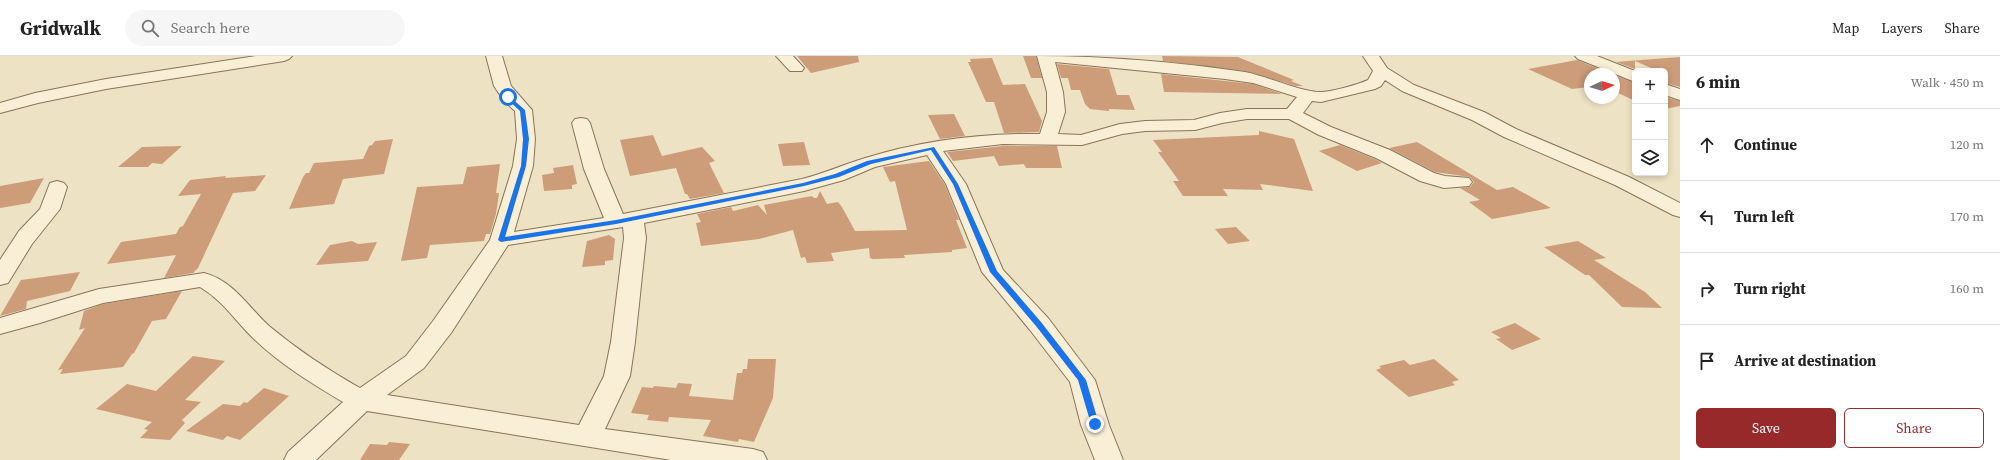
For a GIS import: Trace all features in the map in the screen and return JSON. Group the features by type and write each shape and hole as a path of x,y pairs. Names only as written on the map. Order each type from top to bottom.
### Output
{"street":[{"path":"0,108 64,92 284,56"},
{"path":"298,460 361,400 415,362 442,327 501,240 524,166 526,139 523,110 508,97 500,83 494,56"},
{"path":"784,56 796,68"},
{"path":"1047,139 1056,112 1055,92 1046,56 1225,74 1256,79 1306,95 1321,97 1369,86 1375,82 1376,64"},
{"path":"1583,56 1632,76"},
{"path":"1376,64 1408,88 1478,116 1510,134 1622,181 1680,211"},
{"path":"1668,90 1680,95"},
{"path":"1292,114 1302,104 1306,95"},
{"path":"501,240 624,220 804,185 837,176 869,163 945,145 1003,139 1082,140 1120,129 1145,126 1195,125 1220,118 1247,114 1292,114 1325,131 1384,154 1427,177 1444,182 1462,182"},
{"path":"581,123 594,169 635,238 623,342 617,376 587,437"},
{"path":"932,148 956,184 994,272 1039,324 1082,380 1095,424 1109,460"},
{"path":"0,278 27,237 49,211 55,201 57,187"},
{"path":"0,326 32,318 99,296 204,280 222,290 260,331 306,368 361,400 587,437 753,460"}],"building":[{"path":"797,56 858,56 859,62 811,73"},
{"path":"1023,56 1036,56 1042,78 1031,78"},
{"path":"1162,56 1238,57 1294,80 1291,81 1303,86 1296,86 1245,71 1163,61"},
{"path":"1680,57 1680,87 1668,84 1668,68 1651,68 1635,61 1635,68 1632,68 1616,62"},
{"path":"992,58 1003,85 1025,84 1042,121 1039,132 1004,133 994,102 986,102 968,62 971,62 970,59"},
{"path":"1577,60 1596,68 1584,68 1584,88 1572,89 1528,69"},
{"path":"1057,64 1109,69 1117,95 1129,95 1135,110 1109,109 1109,111 1090,109 1085,104 1080,90 1071,90 1068,78 1061,78"},
{"path":"1161,74 1253,84 1282,94 1164,92"},
{"path":"1620,77 1632,82 1632,100 1620,94"},
{"path":"1668,98 1680,101 1680,106 1668,108"},
{"path":"954,114 965,136 940,139 928,115"},
{"path":"1259,131 1294,139 1313,191 1260,184 1263,190 1223,189 1228,196 1183,196 1173,181 1179,181 1158,152 1162,152 1153,140 1259,135"},
{"path":"653,135 662,156 702,147 715,161 709,163 724,193 690,199 687,194 685,194 676,168 630,176 620,140"},
{"path":"393,139 384,174 343,179 334,204 289,209 303,177 306,173 309,173 314,163 363,159 369,146 375,141"},
{"path":"804,142 810,165 783,166 778,144"},
{"path":"1417,142 1497,190 1513,187 1551,208 1492,219 1469,202 1480,200 1460,188 1470,187 1474,182 1470,177 1435,172 1389,148"},
{"path":"1340,145 1382,163 1357,171 1319,151"},
{"path":"182,146 162,164 152,163 148,167 118,167 142,147"},
{"path":"1003,146 1057,146 1062,168 1026,168 1024,164 999,166 994,156 953,161 947,152"},
{"path":"929,161 945,185 959,220 956,220 967,248 952,250 952,252 904,255 905,258 873,259 870,258 869,248 831,253 834,261 807,263 805,257 801,258 793,230 759,239 701,246 696,223 701,222 697,214 731,207 733,211 758,205 767,215 764,205 812,196 817,198 820,191 827,204 838,202 855,231 907,230 895,181 890,182 883,167"},
{"path":"500,164 496,193 499,193 496,214 490,234 486,234 484,241 430,245 427,258 401,261 417,187 463,184 467,167"},
{"path":"573,165 577,184 572,185 572,189 544,191 542,175 554,173 553,168"},
{"path":"266,175 255,191 233,193 198,268 193,273 164,278 176,255 107,264 121,242 176,234 180,227 183,226 201,194 178,196 190,180 226,176 225,178"},
{"path":"44,178 30,203 0,208 0,186"},
{"path":"1236,227 1250,241 1228,244 1215,229"},
{"path":"609,235 615,239 613,260 605,261 605,265 582,267 587,241"},
{"path":"352,241 358,244 377,242 368,261 316,265 330,245"},
{"path":"1578,241 1606,258 1594,260 1645,292 1662,308 1622,307 1589,275 1585,275 1544,247"},
{"path":"80,272 70,291 27,301 26,309 0,316 21,280"},
{"path":"182,291 166,319 152,321 134,353 123,367 60,374 63,369 58,370 85,328 79,330 84,311 103,304"},
{"path":"1515,323 1541,339 1512,350 1496,339 1501,338 1491,332"},
{"path":"193,356 225,361 185,400 201,402 182,420 185,423 170,440 140,438 148,430 144,429 152,422 96,409 127,384 156,391"},
{"path":"748,359 776,359 773,398 754,442 739,439 738,442 703,436 711,420 669,417 668,422 647,420 649,415 631,413 642,387 653,388 654,386 676,388 678,383 692,384 689,396 733,400 737,373 742,373 743,369 747,369"},
{"path":"1434,359 1459,380 1452,382 1455,385 1409,397 1376,370 1381,368 1379,366 1404,360 1410,365"},
{"path":"264,388 289,396 240,440 227,436 223,440 186,431 223,404 240,406 244,402 247,403"},
{"path":"389,442 410,444 399,460 360,460 370,444 387,445"}],"route":[{"path":"508,97 523,110 526,139 524,166 501,240 616,222 771,190 804,185 837,176 869,163 932,148 956,184 994,272 1039,324 1082,380 1095,424"}]}
